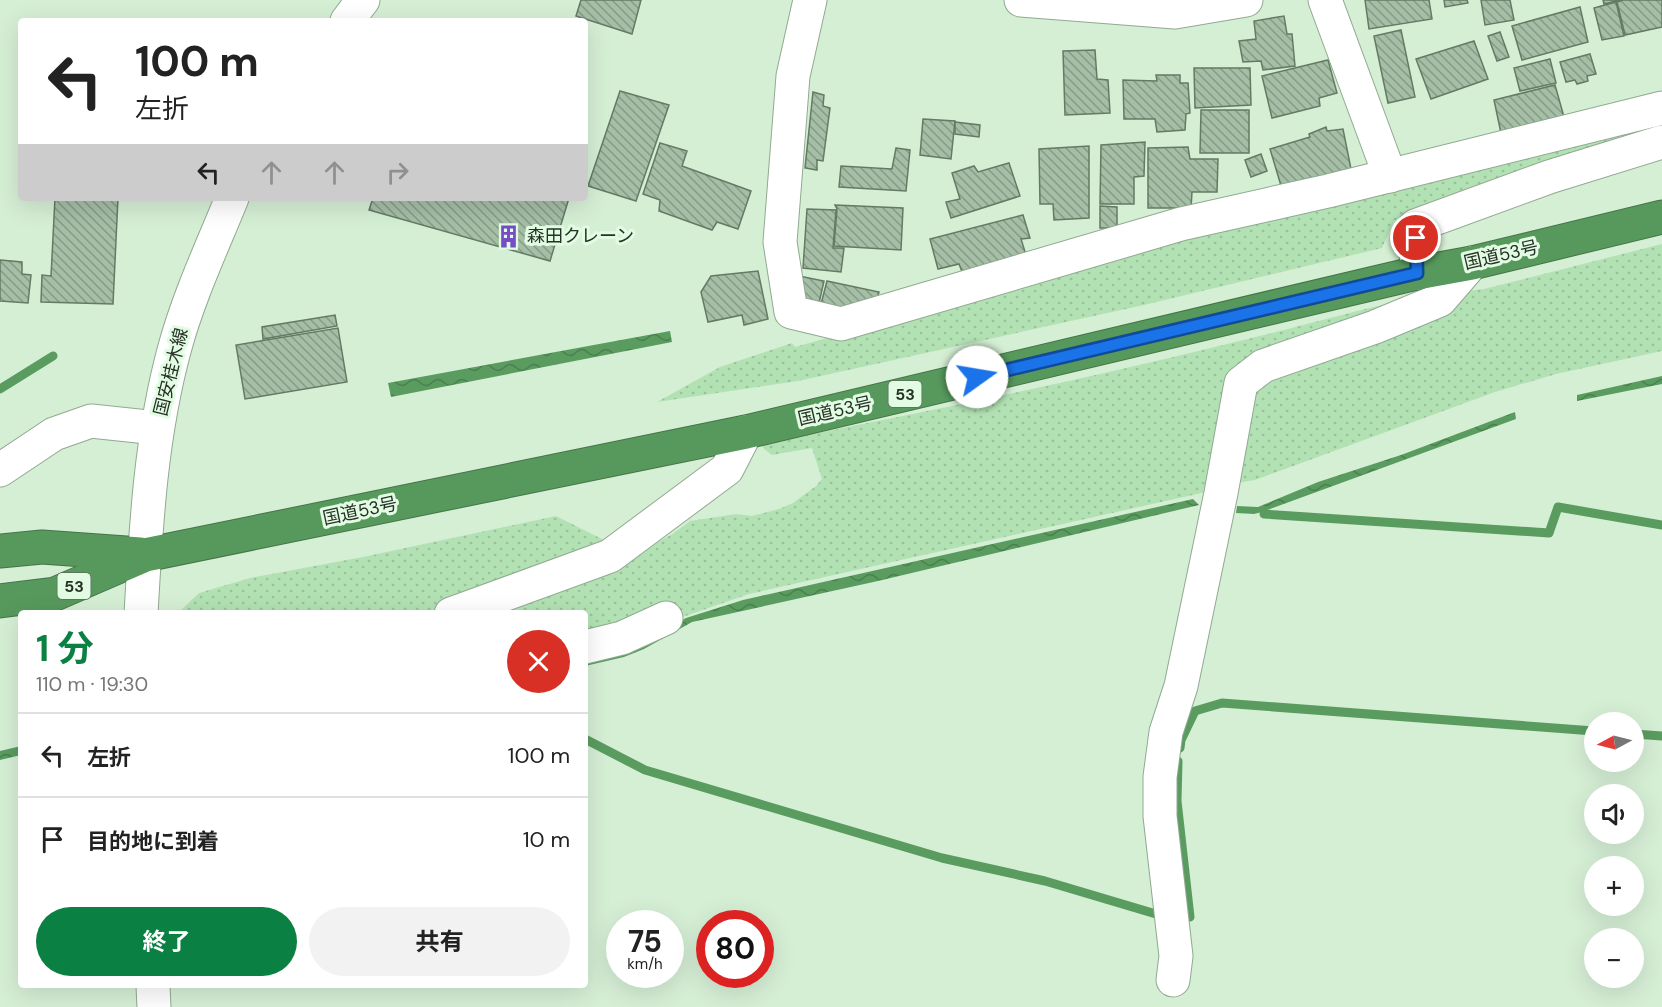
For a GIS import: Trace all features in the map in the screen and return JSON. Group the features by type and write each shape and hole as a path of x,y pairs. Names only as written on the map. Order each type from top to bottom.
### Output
{"highway":[{"name":"国道53号","path":"0,601 55,594 145,555 746,432 1662,217"},
{"name":"国道53号","path":"0,551 42,547 145,555"}],"street":[{"path":"349,18 363,0"},
{"path":"810,0 793,76 780,242 791,312 841,324 1181,224 1390,176 1662,108"},
{"path":"1021,0 1176,12 1246,0"},
{"path":"1325,0 1390,176"},
{"path":"1417,273 1415,226 1549,177 1662,142"},
{"name":"国安桂木線","path":"141,610 157,429 176,346 203,269 231,201"},
{"path":"1173,980 1176,956 1160,816 1160,777 1166,732 1181,687 1221,493 1240,383 1263,366 1375,327 1440,300 1472,263"},
{"path":"0,470 54,434 91,421 157,429"},
{"path":"462,610 610,556 727,469 746,432"},
{"path":"588,646 622,638 666,618"},
{"path":"153,988 154,1007"}],"shaded area":[{"path":"1662,121 1662,133 1417,208 1394,221 1382,248 1144,305 798,381 657,402 720,367 792,343 795,347 1168,242"},
{"path":"1662,244 1662,351 1556,374 1495,392 1255,480 1237,483 1235,440 1260,378 1465,291 1484,289"},
{"path":"1421,296 1272,353 1215,490 749,594 674,620 588,639 588,610 486,610 646,549 690,521 736,514 752,516 779,509 793,503 822,479 812,448 772,455 761,444 1111,371"},
{"path":"556,516 606,541 601,551 438,610 181,610 199,593 250,578 363,557"}],"water":[{"path":"670,331 672,342 391,397 388,383"},
{"path":"1662,376 1662,384 1577,401 1577,395"},
{"path":"1515,412 1516,419 1262,512 1236,513 1237,506 1258,507 1318,482 1401,455"},
{"path":"1193,499 1199,505 878,581 692,622 644,649 624,657 588,665 588,658 640,644 686,618 743,600"},
{"path":"18,747 18,756 0,760 0,751"}],"building":[{"path":"581,0 641,0 632,34 576,16"},
{"path":"1365,0 1429,0 1432,19 1369,29"},
{"path":"1444,0 1467,0 1468,3 1445,7"},
{"path":"1481,0 1510,0 1514,20 1485,25"},
{"path":"1603,0 1621,0 1604,4"},
{"path":"1662,0 1662,27 1625,35 1617,2"},
{"path":"1616,2 1624,36 1602,40 1594,8"},
{"path":"1580,7 1588,42 1522,60 1512,26"},
{"path":"1284,16 1287,34 1292,34 1295,66 1263,70 1261,61 1243,62 1239,41 1256,39 1254,21"},
{"path":"1401,30 1415,97 1388,103 1374,36"},
{"path":"1500,32 1509,57 1497,61 1488,36"},
{"path":"1474,41 1488,79 1431,99 1416,59"},
{"path":"1095,50 1097,79 1108,80 1110,113 1065,115 1063,51"},
{"path":"1590,54 1596,74 1587,76 1588,81 1577,84 1575,80 1566,82 1560,62"},
{"path":"1550,59 1556,83 1520,91 1514,68"},
{"path":"1328,60 1337,93 1319,98 1320,106 1272,118 1262,76"},
{"path":"1194,68 1250,68 1251,105 1195,108"},
{"path":"1156,75 1180,75 1180,83 1188,83 1190,113 1186,114 1185,130 1157,132 1155,119 1124,119 1123,80 1157,81"},
{"path":"1555,85 1564,117 1501,133 1494,100"},
{"path":"620,91 669,105 636,201 588,186"},
{"path":"813,92 824,95 823,106 830,108 823,161 817,160 817,170 805,168"},
{"path":"1201,110 1249,110 1249,153 1200,153"},
{"path":"923,119 955,121 951,159 920,155"},
{"path":"955,122 980,125 979,137 955,134"},
{"path":"1326,127 1327,131 1343,129 1352,174 1282,189 1270,149 1310,137 1309,134"},
{"path":"1145,142 1144,176 1134,177 1134,204 1100,204 1101,145"},
{"path":"660,143 687,151 682,166 751,191 738,229 717,222 712,230 659,211 660,200 643,194"},
{"path":"1089,146 1089,218 1054,220 1053,204 1040,204 1039,149"},
{"path":"1188,147 1190,159 1218,159 1217,192 1192,192 1191,208 1148,208 1148,148"},
{"path":"896,148 910,150 906,191 839,187 841,166 892,169"},
{"path":"1261,154 1267,171 1251,177 1245,160"},
{"path":"1009,163 1020,196 951,218 946,202 960,199 952,173 974,166 978,172"},
{"path":"55,201 118,201 113,304 41,302 42,275 51,276"},
{"name":"森田クレーン","path":"372,201 568,201 550,261 369,210"},
{"path":"835,205 903,208 901,250 834,246 837,209"},
{"path":"1100,206 1117,207 1117,228 1100,228"},
{"path":"807,209 836,210 833,248 844,248 841,272 803,268"},
{"path":"1023,215 1030,238 1021,239 1026,255 963,274 959,264 938,269 930,239"},
{"path":"0,260 22,262 22,274 31,275 28,303 0,301"},
{"path":"758,271 768,319 744,325 742,315 708,322 701,292 711,276"},
{"path":"799,276 824,281 819,303 803,296"},
{"path":"827,281 879,292 877,299 841,309 821,304"},
{"path":"335,315 337,326 263,339 262,327"},
{"path":"338,328 347,382 245,399 236,345"}],"waterway":[{"path":"0,389 53,356"},
{"path":"1264,514 1549,533 1558,507 1662,525"},
{"path":"1180,748 1181,740 1195,711 1222,703 1584,730"},
{"path":"1644,735 1662,736"},
{"path":"588,741 645,770 942,858 1045,881 1156,914"},
{"path":"1178,761 1177,801 1190,917"}],"place":[{"name":"森田クレーン","path":"509,236"}],"route":[{"path":"977,377 1417,273 1416,238"}]}
